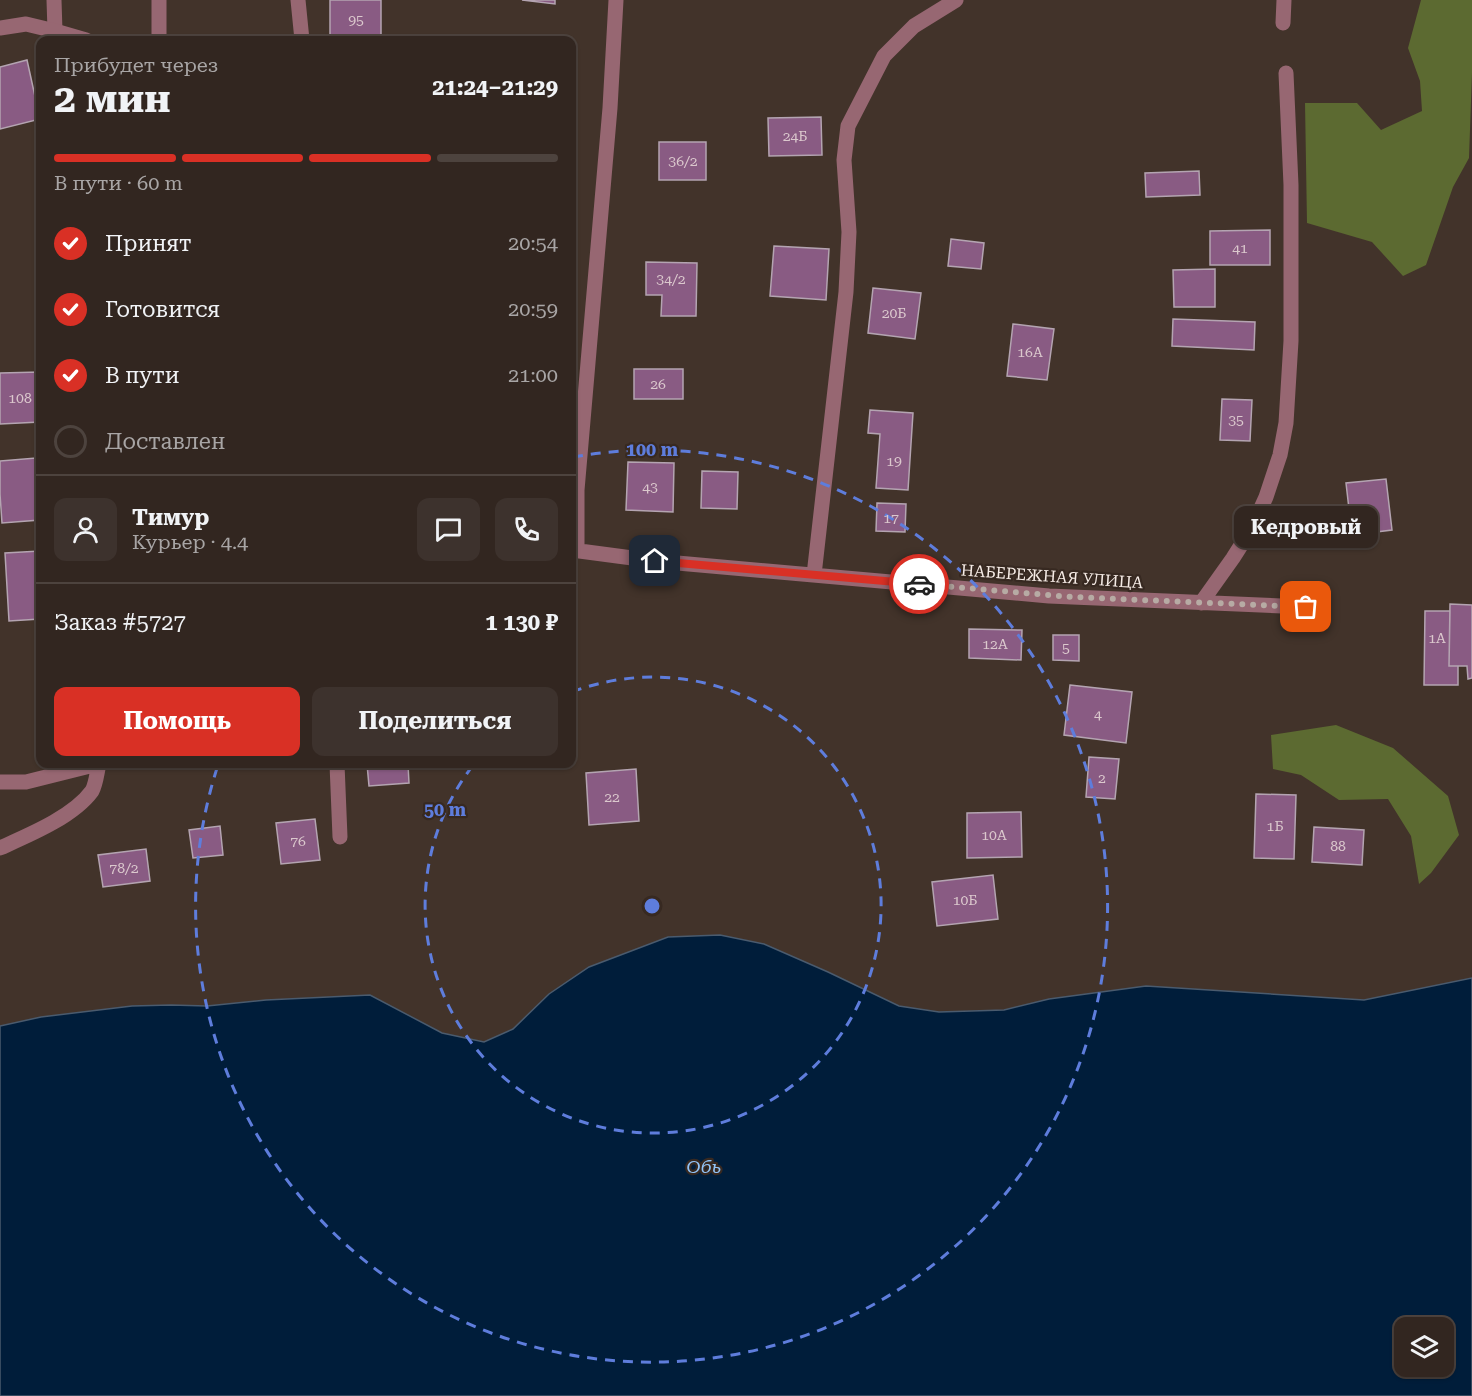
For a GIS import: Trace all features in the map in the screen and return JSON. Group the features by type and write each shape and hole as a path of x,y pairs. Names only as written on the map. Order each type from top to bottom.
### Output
{"street":[{"path":"54,0 55,31"},
{"path":"159,0 159,36"},
{"path":"298,0 302,36"},
{"name":"НАБЕРЕЖНАЯ УЛИЦА","path":"576,510 610,108 616,0"},
{"path":"814,575 846,292 849,232 844,160 848,126 884,56 914,26 956,0"},
{"path":"1283,23 1284,0"},
{"path":"0,28 26,24 72,36"},
{"path":"1201,603 1252,528 1266,497 1280,455 1287,423 1291,341 1291,185 1286,73"},
{"name":"НАБЕРЕЖНАЯ УЛИЦА","path":"576,550 655,561 1049,596 1306,607"},
{"path":"0,782 26,782 82,768"},
{"path":"0,848 35,832 72,810 93,789 98,768"},
{"path":"337,768 340,837"}],"green space":[{"path":"1421,0 1472,0 1469,158 1453,187 1426,265 1403,276 1372,242 1307,223 1305,103 1357,103 1381,130 1422,111 1420,81 1408,48"},
{"path":"1336,725 1393,748 1448,796 1459,835 1431,873 1419,884 1411,836 1388,799 1339,800 1301,775 1273,769 1271,735"}],"water":[{"name":"Обь","path":"720,935 764,944 899,1006 939,1012 1004,1010 1049,999 1146,986 1364,1000 1472,978 1472,1396 0,1396 0,1026 41,1017 132,1006 207,1006 266,1000 370,995 442,1033 484,1042 513,1029 549,994 589,967 668,937"}],"building":[{"path":"330,0 381,0 381,36 330,36"},
{"path":"522,0 555,0 555,4"},
{"path":"27,60 36,101 36,120 0,129 0,67"},
{"path":"821,117 822,155 769,156 768,118"},
{"path":"659,142 706,142 706,180 659,180"},
{"path":"1199,171 1200,195 1146,197 1145,173"},
{"path":"1270,230 1270,265 1210,265 1210,231"},
{"path":"951,239 984,243 981,269 948,266"},
{"path":"774,246 829,249 826,300 770,296"},
{"path":"646,262 697,263 696,316 661,316 662,295 646,295"},
{"path":"1215,269 1215,307 1174,307 1173,270"},
{"path":"873,288 921,293 915,339 868,333"},
{"path":"1173,319 1255,322 1254,350 1172,346"},
{"path":"1013,324 1054,329 1047,380 1007,376"},
{"path":"634,369 683,369 683,399 634,399"},
{"path":"36,372 36,422 0,424 0,373"},
{"path":"1222,399 1252,400 1250,441 1220,440"},
{"path":"870,410 913,413 908,490 876,488 880,434 868,433"},
{"path":"36,458 36,520 2,523 0,461"},
{"path":"628,462 674,463 673,512 626,510"},
{"path":"702,471 738,472 737,509 701,508"},
{"path":"1386,479 1392,530 1352,535 1346,483"},
{"path":"877,503 906,504 905,532 876,531"},
{"path":"36,551 36,619 9,621 5,553"},
{"path":"1450,604 1472,605 1472,678 1468,679 1467,666 1449,666"},
{"path":"1425,611 1450,611 1449,666 1458,666 1458,685 1424,685"},
{"path":"969,629 1022,630 1021,660 969,658"},
{"path":"1053,635 1079,635 1079,661 1053,660"},
{"path":"1070,685 1132,692 1126,743 1064,735"},
{"path":"1089,757 1119,759 1115,799 1086,797"},
{"path":"367,768 408,768 409,783 369,786"},
{"path":"636,769 639,821 589,825 586,773"},
{"path":"1256,794 1296,795 1294,859 1254,858"},
{"path":"1021,812 1022,857 967,858 967,813"},
{"path":"315,819 320,860 281,864 276,823"},
{"path":"220,826 223,855 193,858 189,830"},
{"path":"1314,827 1364,830 1362,865 1312,862"},
{"path":"146,849 150,881 103,887 98,855"},
{"path":"993,875 998,919 937,926 932,882"}],"way so far":[{"path":"919,584 1072,597 1306,607"}],"place":[{"name":"Кедровый","path":"1306,607"}],"route":[{"path":"655,561 919,584"}]}
